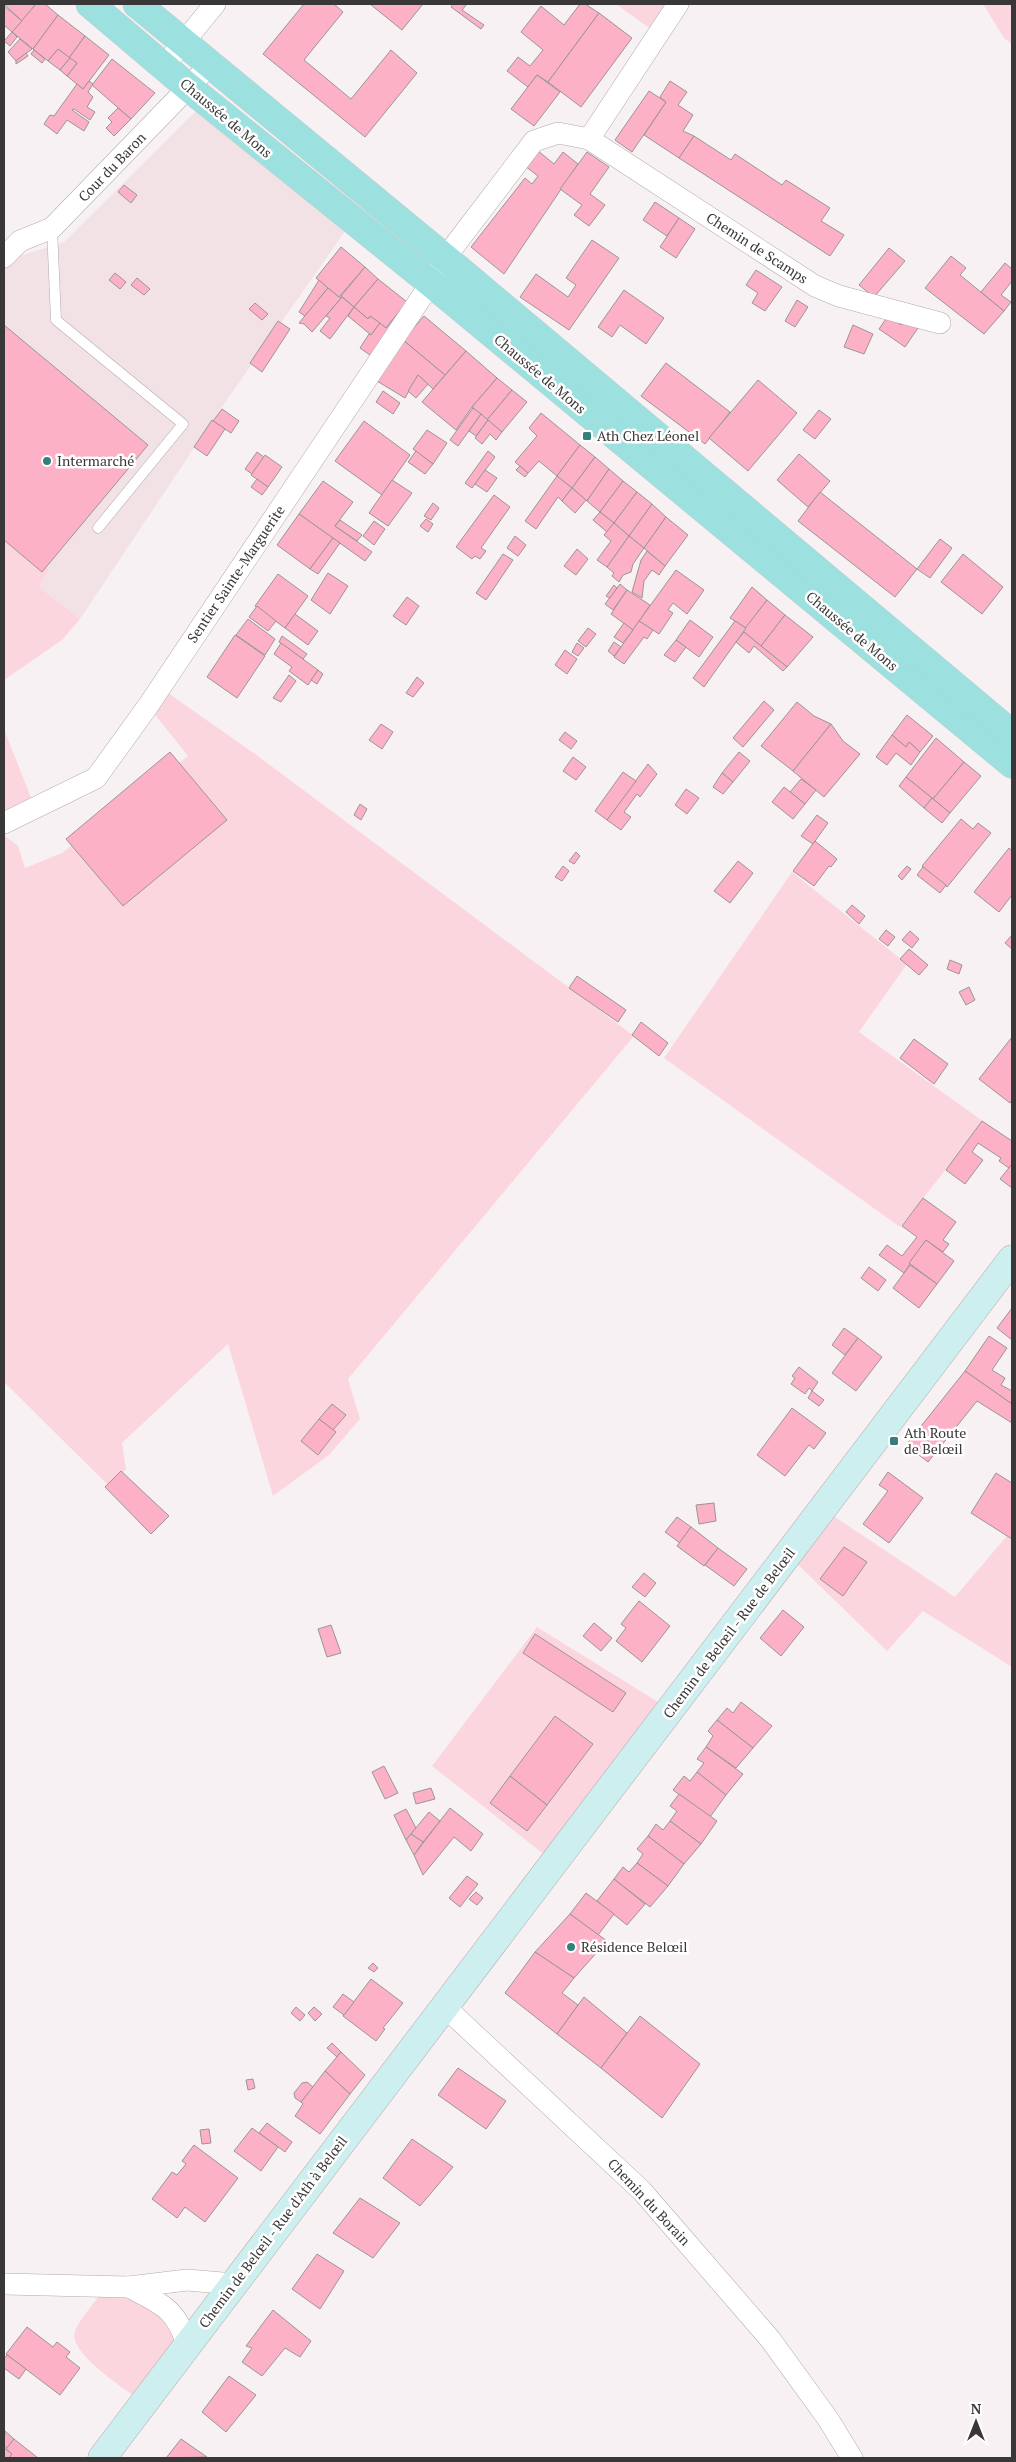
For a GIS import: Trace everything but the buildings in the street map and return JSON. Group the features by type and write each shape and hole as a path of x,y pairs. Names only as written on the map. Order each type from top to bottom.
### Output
{"main road":[{"name":"Chaussée de Mons","path":"90,4 188,88 431,283 1012,764"},
{"name":"Chaussée de Mons","path":"137,4 445,258 1012,734"}],"street":[{"path":"164,66 215,4"},
{"path":"589,139 678,4"},
{"name":"Cour du Baron","path":"4,257 20,241 52,228 211,64"},
{"name":"Chemin de Scamps","path":"445,258 534,141 558,133 589,139 815,286 839,296 940,323"},
{"name":"Sentier Sainte-Marguerite","path":"4,823 96,778 148,706 431,283 445,258"},
{"name":"Chemin de Belœil - Rue de Belœil","path":"445,2007 1012,1259"},
{"name":"Chemin de Belœil - Rue d'Ath à Belœil","path":"102,2458 445,2007"},
{"name":"Chemin du Borain","path":"445,2007 642,2191 770,2339 828,2419 852,2458"},
{"path":"4,2284 129,2288 187,2280 234,2284"},
{"path":"129,2288 168,2308 183,2330 187,2346"}],"lane":[{"path":"52,228 56,320 183,424 98,528"}],"shaded area":[{"path":"616,4 678,4 659,35"},
{"path":"983,4 1012,4 1012,44 1004,38"},
{"path":"198,109 346,230 210,424 80,619 39,587 49,570 4,534 4,265 11,259 64,242"},
{"path":"4,534 49,570 39,587 80,619 62,640 4,680"},
{"path":"168,693 255,754 634,1036 348,1379 360,1419 329,1455 273,1496 228,1344 122,1443 126,1469 109,1486 4,1382 4,835 18,846 25,868 62,853 188,756 148,706"},
{"path":"4,729 35,808 4,823"},
{"path":"792,872 907,964 859,1032 984,1122 900,1227 664,1058"},
{"path":"823,1509 955,1597 1012,1530 1012,1667 923,1611 887,1651 788,1555"},
{"path":"537,1627 671,1710 555,1863 432,1766"},
{"path":"106,2287 146,2296 176,2335 144,2403 100,2371 80,2350 75,2340 75,2331 84,2315"}],"place":[{"name":"Ath Chez Léonel","path":"587,436"},
{"name":"Intermarché","path":"47,461"},
{"name":"Ath Route de Belœil","path":"894,1441"},
{"name":"Résidence Belœil","path":"571,1947"}]}
